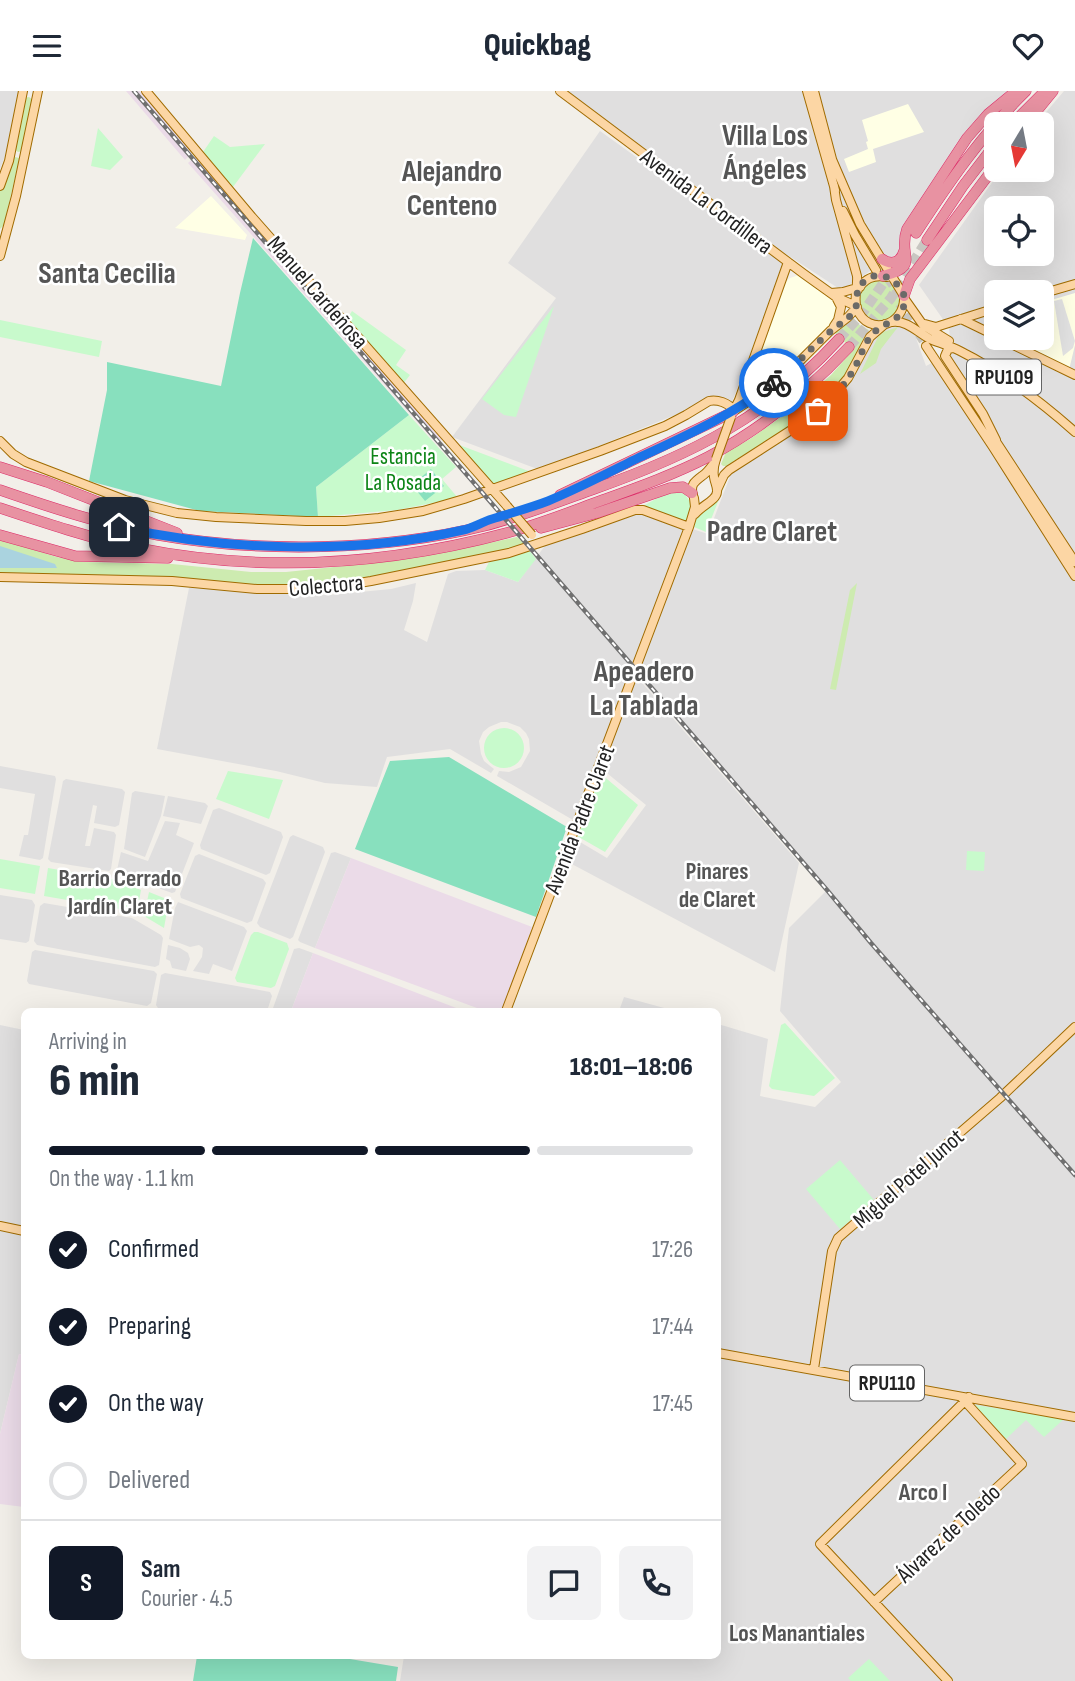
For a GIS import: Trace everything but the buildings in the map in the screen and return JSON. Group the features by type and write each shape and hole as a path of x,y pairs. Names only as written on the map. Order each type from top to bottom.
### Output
{"highway":[{"path":"883,269 901,270 905,265 904,240 907,229 963,143 988,114 1016,91"},
{"path":"916,233 974,149 1026,91"},
{"path":"1024,112 1045,91"},
{"path":"1036,112 1053,91"},
{"path":"927,240 984,158"},
{"path":"904,297 910,279 984,181"},
{"path":"883,269 889,263 901,259 904,250"},
{"path":"0,490 79,516 149,533 202,541 282,546 366,544 466,530 514,518 608,485 715,439 780,394 807,372 839,338"},
{"path":"0,535 75,557 167,558 240,565 373,559 475,541 577,509 653,481 707,457 747,434 790,404 849,347"},
{"path":"466,530 550,500 729,417"},
{"path":"0,467 175,532 282,546"},
{"path":"475,541 502,538 578,519 675,487 685,488 693,495"},
{"path":"0,508 77,533 138,548 216,559 279,563"}],"main road":[{"path":"0,185 9,161 21,91 38,94 0,256"},
{"name":"Manuel Cardeñosa","path":"146,91 252,217 539,543"},
{"name":"Avenida La Cordillera","path":"560,91 804,274 833,295 856,307"},
{"path":"807,91 834,186 851,229 883,269"},
{"path":"814,91 831,157 883,269"},
{"path":"830,331 846,320 856,307 858,289 834,186"},
{"path":"715,461 693,483 693,495 701,502 714,499 715,461 788,262"},
{"path":"846,292 853,279 854,266"},
{"path":"729,417 795,366 830,331 841,310 841,304 833,295 858,289 883,269"},
{"name":"RPU109","path":"883,269 898,285 920,321 932,331 1020,383 1075,426"},
{"path":"782,283 794,274 804,274"},
{"path":"1054,290 1075,283"},
{"path":"716,486 729,470 805,421 831,399 849,378 868,340 898,317 902,311 904,297"},
{"name":"RPU109","path":"856,307 868,321 878,324 901,322 974,359 1018,387 1075,432"},
{"path":"920,321 933,327 984,312"},
{"path":"961,319 984,330"},
{"path":"909,326 972,423 995,445"},
{"path":"930,347 1071,561 1075,574"},
{"path":"954,348 948,349 945,356 989,424 995,445"},
{"path":"1024,350 1075,375"},
{"path":"746,379 752,390 764,391"},
{"path":"0,440 16,456 30,464 135,504 188,515 345,521 416,512 474,496 665,426 712,400 729,405 729,417"},
{"path":"700,477 708,477 716,486"},
{"name":"Avenida Padre Claret","path":"507,1008 693,516 693,495"},
{"name":"Avenida Padre Claret","path":"693,516 706,503"},
{"name":"Colectora","path":"0,577 172,581 257,589 325,588 478,561 635,510 643,510 689,527"},
{"name":"Miguel Potel Junot","path":"814,1369 832,1251 838,1238 1000,1098 1075,1027"},
{"path":"0,1226 21,1230"},
{"name":"RPU110","path":"721,1354 1075,1417"},
{"path":"948,1681 820,1544 965,1398"},
{"name":"Álvarez de Toledo","path":"874,1602 1022,1464 965,1398"}],"shaded area":[{"path":"0,91 19,91 7,151 0,169"},
{"path":"126,91 140,91 193,152 185,160"},
{"path":"568,91 1012,91 984,112 971,126 928,189 901,251 841,290 783,252"},
{"path":"1064,91 1075,91 1075,1681 400,1681 404,1659 721,1659 721,1025 768,1039 760,1096 815,1107 841,1082 780,1011 789,928 826,891 632,670 573,820 497,776 499,771 509,772 521,767 530,751 526,733 520,727 507,722 489,727 479,741 484,761 494,769 491,773 450,749 387,757 377,787 325,783 157,749 189,588 329,595 391,589 416,583 404,630 427,642 448,574 456,571 485,570 518,582 547,543 635,514 646,514 708,534 734,466 826,404 868,340 885,324 912,327 926,366 951,353 949,328 919,285 992,182 1054,182 1054,112 1046,112"},
{"path":"908,104 924,132 873,149 876,162 849,172 844,159 868,149 862,120"},
{"path":"600,131 784,263 732,402 714,395 692,408 540,470 452,437 556,298 508,263"},
{"path":"196,156 443,438 437,444 188,163"},
{"path":"211,196 247,235 245,240 175,228"},
{"path":"799,275 839,305 833,322 786,367 759,358 786,282"},
{"path":"1075,293 1075,345 1069,370 1031,350 1054,350 1054,299"},
{"path":"1062,299 1075,341 1073,348 1063,356 1054,301"},
{"path":"637,677 799,863 775,972 568,862 575,839 607,858 646,805 602,769"},
{"path":"0,766 55,776 43,858 40,860 19,856 24,835 28,835 35,794 0,788"},
{"path":"66,779 122,789 125,792 119,825 115,827 94,823 97,806 93,805 85,846 90,846 94,828 114,832 116,835 109,871 51,862 48,859 63,781"},
{"path":"135,791 165,796 161,816 145,857 124,849 132,793"},
{"path":"168,796 205,803 208,806 201,824 163,816"},
{"path":"219,808 281,832 283,837 270,873 266,875 201,849 200,845 213,810"},
{"path":"165,821 180,823 176,835 194,843 175,892 172,893 119,874 117,870 121,852 148,861"},
{"path":"293,835 323,847 325,852 290,939 260,927 257,923"},
{"path":"331,853 351,858 315,948 298,940"},
{"path":"199,854 263,879 266,883 252,921 247,923 181,898 180,894 195,856"},
{"path":"351,858 532,927 504,1008 477,1008 315,948"},
{"path":"0,895 32,900 35,905 29,941 26,943 0,939"},
{"path":"178,902 244,927 247,931 232,971 213,964 209,974 193,971 202,957 203,948 199,945 190,947 169,939"},
{"path":"44,903 132,918 163,938 159,965 155,967 37,945 34,941 40,906"},
{"path":"168,945 188,953 190,959 186,971 172,968 170,961 166,959"},
{"path":"294,949 313,953 292,1008 273,1008"},
{"path":"35,950 154,971 157,974 151,1003 147,1006 29,984 27,981 32,952"},
{"path":"313,953 456,1008 292,1008"},
{"path":"165,973 270,992 272,996 268,1008 158,1008 156,1005 161,975"},
{"path":"624,997 664,1008 620,1008"},
{"path":"0,1025 21,1029 21,1354 0,1434"},
{"path":"21,1354 21,1507 0,1504 0,1434"}],"green space":[{"path":"24,98 33,100 23,151 18,152 14,149"},
{"path":"98,128 123,157 110,170 91,166"},
{"path":"214,136 230,147 265,144 233,187 203,152"},
{"path":"15,157 19,160 4,225 0,229 0,190 11,160"},
{"path":"253,238 409,415 316,487 318,517 200,511 89,481 107,390 107,362 221,386"},
{"path":"880,280 894,286 900,300 894,314 880,320 866,314 860,300 866,286"},
{"path":"554,306 516,417 504,415 482,399"},
{"path":"352,311 406,350 396,365 410,375 403,384 347,319"},
{"path":"854,319 869,330 839,386 808,415 723,466 721,464 726,452 750,439 791,410 831,375 853,350 835,333"},
{"path":"0,320 102,341 99,357 0,337"},
{"path":"898,327 881,349 876,363 860,374 878,337 883,332"},
{"name":"Estancia La Rosada","path":"409,415 456,467 442,479 458,498 397,510 318,517 316,487"},
{"path":"454,443 531,472 497,484 489,483"},
{"path":"431,469 444,486 425,501 412,485"},
{"path":"729,474 706,532 694,527 700,513 718,499"},
{"path":"677,491 685,494 692,505 686,522 643,506 663,495"},
{"path":"517,537 525,544 473,559 355,582 300,586 0,575 0,539 57,557 84,562 172,564 251,572 286,572 392,561"},
{"path":"529,550 536,559 518,582 485,570 489,562"},
{"path":"857,583 836,690 830,689 850,590"},
{"path":"504,728 518,734 524,748 518,762 504,768 490,762 484,748 490,734"},
{"path":"449,757 567,827 536,917 355,849 390,761"},
{"path":"228,771 283,780 269,819 216,799"},
{"path":"601,774 638,805 605,852 577,836"},
{"path":"967,851 985,852 984,871 966,870"},
{"path":"0,859 40,866 35,894 0,888"},
{"path":"48,868 112,879 141,890 137,912 44,896"},
{"path":"149,892 169,900 164,928 144,916"},
{"path":"254,932 287,943 289,949 275,986 271,988 237,982 235,978"},
{"path":"785,1023 835,1078 814,1096 772,1089 769,1086 781,1025"},
{"path":"840,1160 874,1200 840,1229 806,1189"},
{"path":"975,1405 1064,1419 1044,1437 1026,1420 1006,1439"},
{"path":"197,1659 350,1659 398,1667 396,1681 193,1681"},
{"path":"869,1659 890,1681 851,1681 848,1678"}],"water":[{"path":"0,546 55,564 57,568 0,568"}],"tunnel":[{"path":"849,347 891,298 927,240"},
{"path":"881,269 903,301"},
{"path":"839,339 864,311 891,272"},
{"path":"899,304 926,346"}],"railway":[{"path":"134,91 1075,1175"}],"way so far":[{"path":"774,383 857,307 857,293 864,282 876,276 892,279 905,298 900,314 870,337 849,378 818,411"}],"district":[{"name":"Villa Los Ángeles","path":"765,152"},
{"name":"Alejandro Centeno","path":"452,188"},
{"name":"Santa Cecilia","path":"107,273"},
{"name":"Padre Claret","path":"772,531"},
{"name":"Apeadero La Tablada","path":"644,688"},
{"name":"Pinares de Claret","path":"717,885"},
{"name":"Barrio Cerrado Jardín Claret","path":"120,892"},
{"name":"Arco I","path":"923,1492"},
{"name":"Los Manantiales","path":"797,1633"}],"route":[{"path":"119,527 202,541 282,546 366,544 466,530 550,500 624,465 733,412 774,383"}]}
